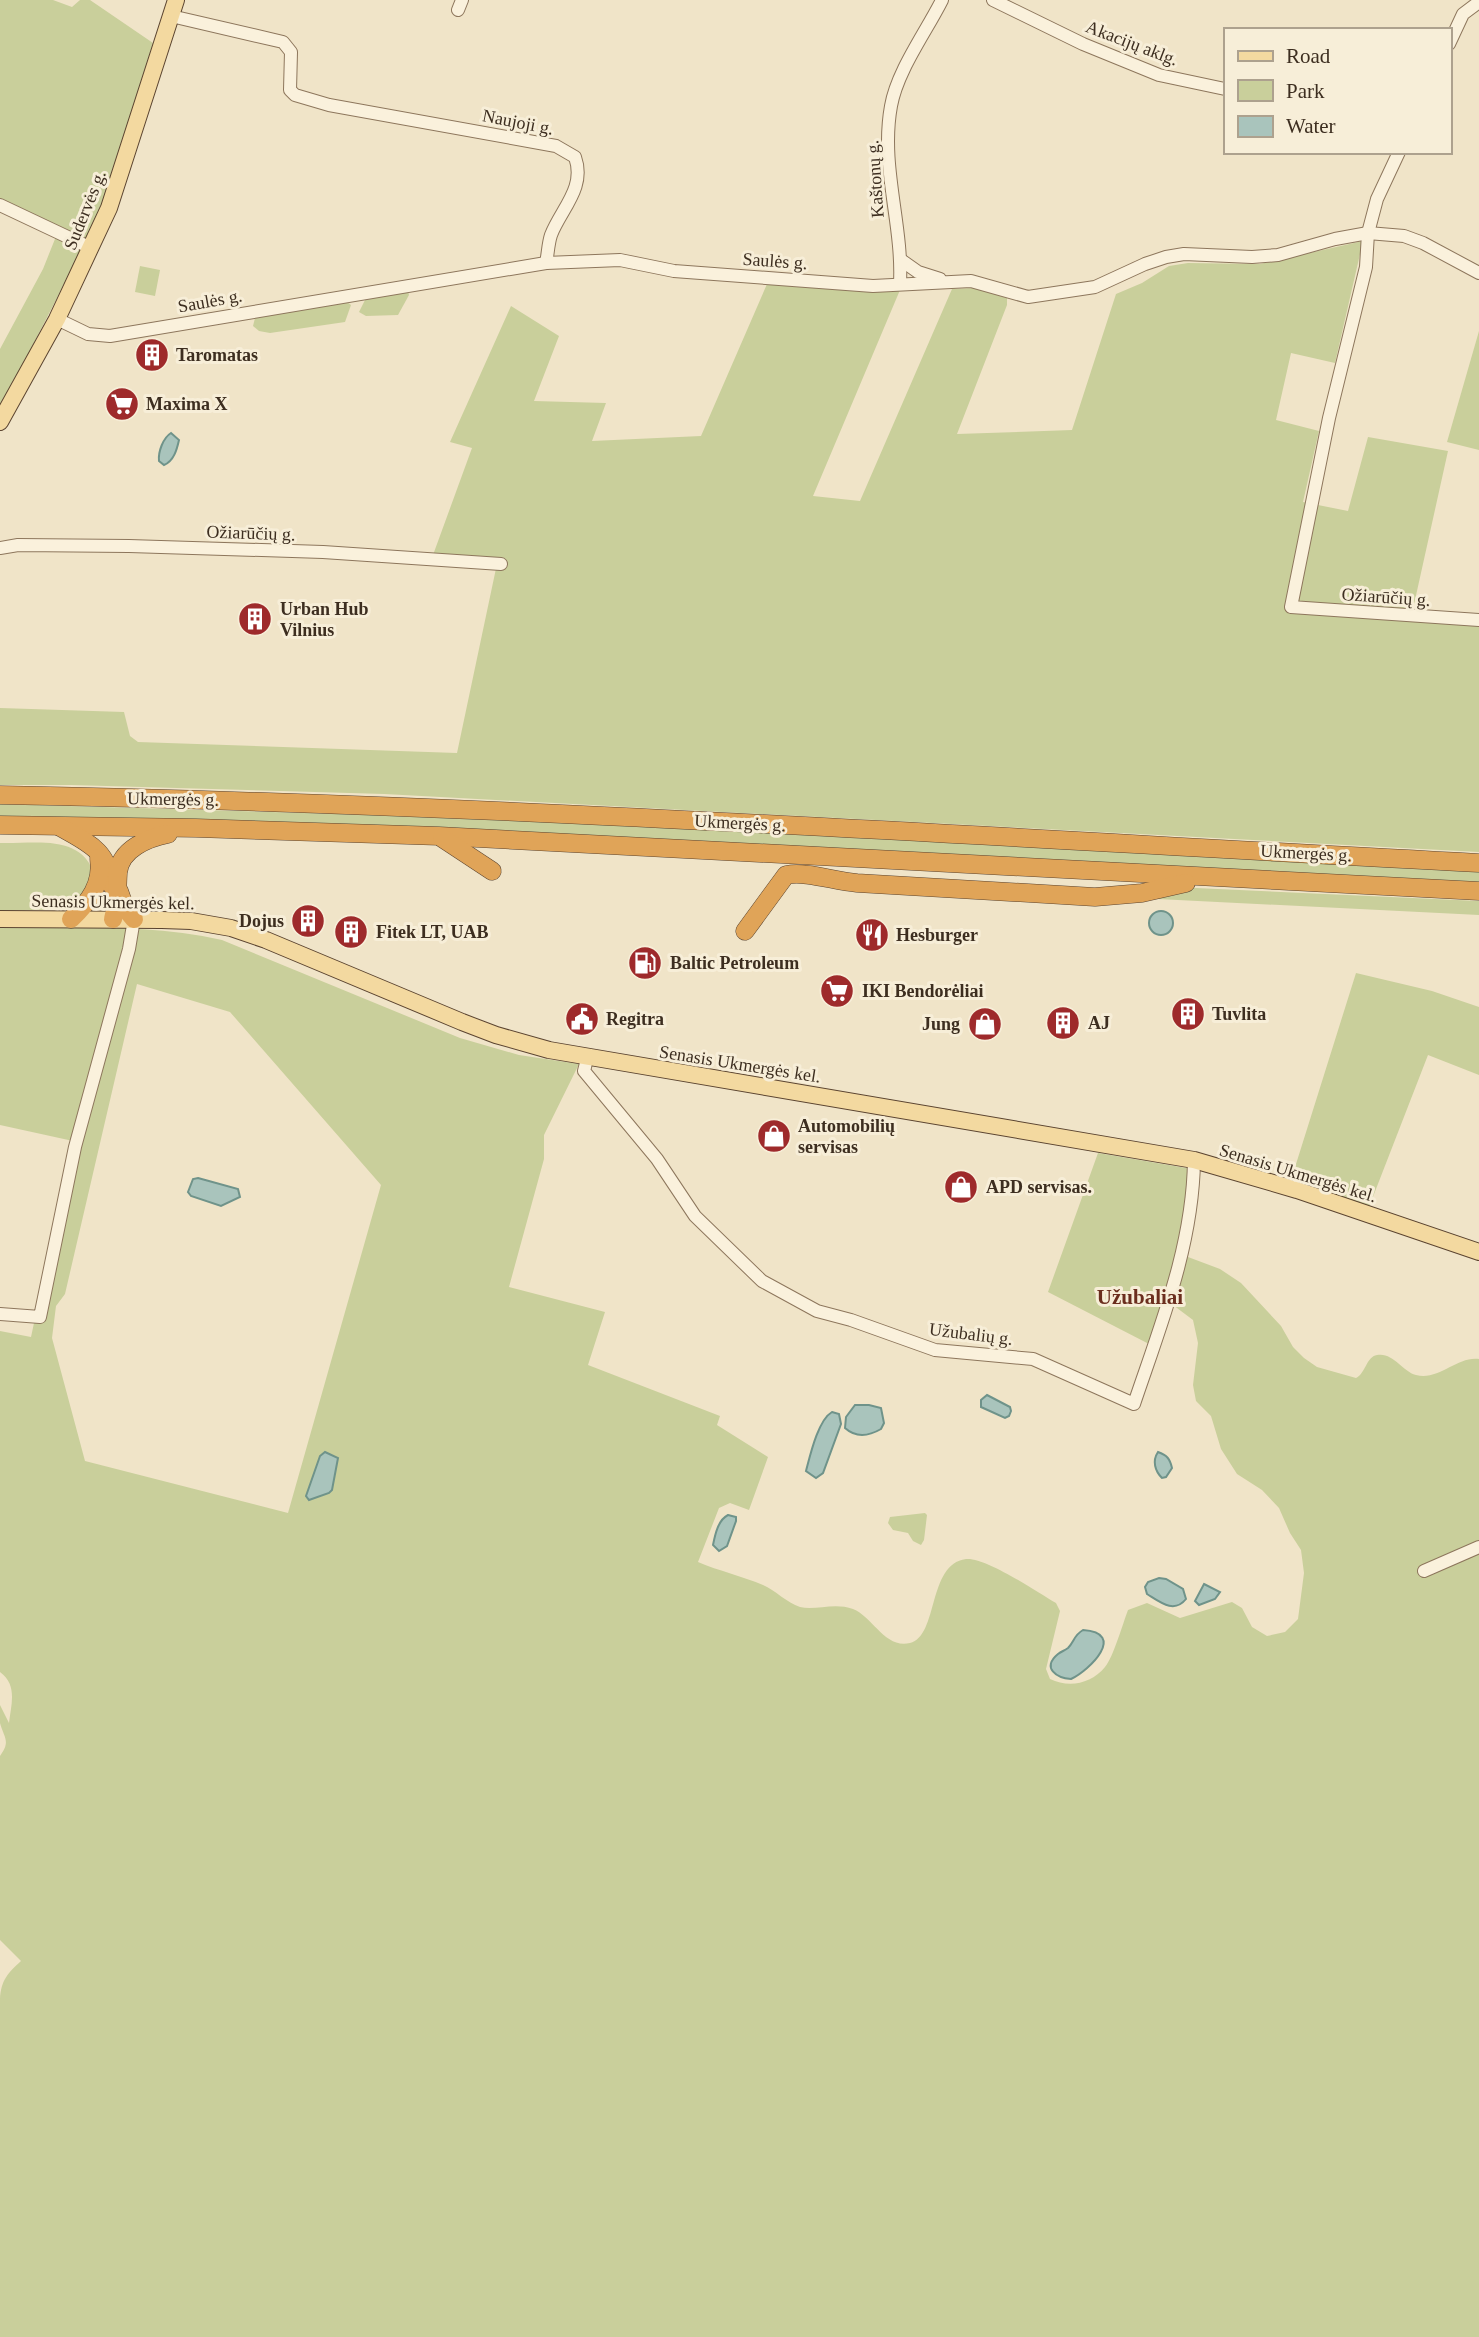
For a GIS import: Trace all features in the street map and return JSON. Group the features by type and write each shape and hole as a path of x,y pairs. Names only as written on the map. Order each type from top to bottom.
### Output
{"highway":[{"name":"Ukmergės g.","path":"0,795 221,799 456,808 1479,863"},
{"name":"Ukmergės g.","path":"0,825 439,836 1479,891"},
{"path":"57,825 98,851 107,862 113,919"},
{"path":"113,919 119,891 118,871 130,851 151,838 196,828"},
{"path":"439,836 492,871"},
{"path":"71,919 85,906 94,892 99,878 98,851"},
{"path":"745,931 786,875 796,873 856,883 1095,897 1142,893 1183,883 1229,886 1252,879"},
{"path":"119,891 125,908 134,919"}],"main road":[{"name":"Sudervės g.","path":"0,422 6,399 58,319 113,197 176,0"},
{"name":"Senasis Ukmergės kel.","path":"0,919 191,921 230,928 496,1035 587,1059 1194,1160 1297,1190 1479,1252"}],"street":[{"name":"Kaštonų g.","path":"900,283 901,260 887,146 891,104 906,68 942,0"},
{"name":"Akacijų aklg.","path":"993,0 1083,44 1159,75 1224,89"},
{"path":"1451,40 1463,14 1479,2"},
{"name":"Naujoji g.","path":"171,16 283,43 291,52 290,90 295,95 329,105 556,146 575,157 578,166 573,197 550,237 546,263"},
{"path":"1368,233 1377,199 1398,154"},
{"path":"0,205 91,248"},
{"name":"Saulės g.","path":"58,319 88,334 110,336 546,263 620,260 687,272 873,286 971,281 1028,297 1096,288 1145,264 1166,257 1184,254 1252,257 1278,254 1368,233 1404,236 1423,243 1479,273"},
{"name":"Ožiarūčių g.","path":"1368,233 1366,267 1329,418 1291,607 1479,620"},
{"path":"901,260 918,272 947,281"},
{"name":"Ožiarūčių g.","path":"0,548 18,545 129,546 323,552 501,564"},
{"path":"0,1314 40,1317 75,1147 129,949 134,919"},
{"name":"Užubalių g.","path":"587,1059 584,1071 657,1159 695,1216 769,1285 817,1311 891,1333 920,1346 935,1350 1033,1359 1134,1404 1176,1280 1191,1203 1194,1160"},
{"path":"1424,1571 1479,1547"}],"green space":[{"path":"0,0 53,0 72,7 80,0 90,0 153,43 103,202 80,253 0,409 0,349 43,269 59,229 0,200"},
{"path":"1363,241 1335,363 1291,353 1276,420 1319,431 1303,502 1348,511 1368,437 1448,451 1413,609 1479,616 1479,852 384,794 0,785 0,708 124,712 130,736 138,742 457,753 498,559 433,555 472,448 450,442 511,306 559,336 534,401 606,403 592,441 701,436 767,284 900,290 813,496 860,501 952,289 974,288 1007,298 1007,305 957,434 1072,430 1116,294 1142,283 1169,266 1188,263 1260,264"},
{"path":"140,266 160,270 155,296 135,292"},
{"path":"408,291 409,295 398,315 366,316 359,312 365,300"},
{"path":"347,302 351,305 345,322 270,333 259,331 253,326 255,318"},
{"path":"1479,331 1479,450 1447,442"},
{"path":"0,804 582,821 1479,870 1479,884 0,819"},
{"path":"0,843 43,843 69,847 80,853 89,863 95,877 77,904 66,909 0,911"},
{"path":"1174,887 1479,901 1479,915 1138,898"},
{"path":"0,927 143,929 222,940 460,1038 519,1055 579,1064 544,1135 544,1159 509,1287 605,1312 588,1365 720,1416 717,1425 768,1457 749,1510 730,1503 719,1508 698,1562 763,1585 800,1607 839,1606 853,1609 886,1637 901,1644 919,1638 926,1628 945,1573 954,1564 966,1559 986,1563 1056,1603 1060,1611 1046,1669 1050,1679 1057,1682 1079,1683 1099,1673 1111,1656 1128,1610 1147,1603 1180,1618 1232,1602 1242,1608 1252,1627 1267,1636 1285,1632 1298,1619 1304,1573 1301,1550 1279,1508 1262,1490 1237,1474 1221,1449 1211,1416 1196,1401 1193,1385 1198,1343 1193,1320 1173,1305 1149,1344 1048,1292 1098,1153 1198,1170 1188,1257 1220,1269 1241,1283 1281,1326 1293,1347 1317,1367 1356,1378 1373,1356 1383,1355 1411,1373 1424,1376 1463,1361 1479,1359 1479,2337 0,2337 0,1999 6,1977 21,1961 0,1940 0,1756 6,1743 0,1723 0,1705 9,1723 12,1696 6,1677 0,1672 0,1331 31,1337 73,1141 0,1125","holes":["137,984 230,1012 381,1185 288,1513 85,1461 52,1338 56,1306 65,1294"]},
{"path":"1356,973 1432,991 1479,1007 1479,1075 1428,1055 1369,1207 1291,1180"},
{"path":"925,1513 924,1540 921,1545 913,1541 908,1533 893,1530 888,1523 890,1517"}],"water":[{"path":"171,433 179,440 173,458 164,465 159,461 159,454 163,442"},
{"path":"1161,911 1170,914 1173,923 1170,932 1161,935 1152,932 1149,923 1152,914"},
{"path":"193,1179 238,1189 240,1197 221,1206 191,1196 188,1192"},
{"path":"987,1395 1010,1407 1009,1416 1005,1418 981,1407 981,1400"},
{"path":"855,1405 881,1408 884,1423 881,1429 863,1435 845,1428 846,1417"},
{"path":"832,1412 839,1414 841,1424 823,1473 816,1478 806,1471 819,1430"},
{"path":"325,1452 338,1458 332,1490 309,1500 306,1496 320,1456"},
{"path":"1158,1452 1168,1458 1172,1468 1166,1477 1162,1478 1155,1466"},
{"path":"728,1515 736,1517 736,1521 727,1546 719,1551 713,1545 715,1537 719,1524"},
{"path":"1159,1578 1183,1589 1186,1599 1177,1606 1172,1606 1147,1594 1145,1587 1148,1582"},
{"path":"1204,1584 1220,1592 1215,1599 1199,1605 1195,1601"},
{"path":"1083,1630 1096,1633 1102,1638 1104,1644 1101,1652 1087,1668 1071,1679 1061,1677 1051,1668 1053,1659 1068,1648"}],"place":[{"name":"Taromatas","path":"152,355"},
{"name":"Maxima X","path":"122,404"},
{"name":"Urban Hub Vilnius","path":"255,619"},
{"name":"Dojus","path":"308,921"},
{"name":"Fitek LT, UAB","path":"351,932"},
{"name":"Hesburger","path":"872,935"},
{"name":"Baltic Petroleum","path":"645,963"},
{"name":"IKI Bendorėliai","path":"837,991"},
{"name":"Tuvlita","path":"1188,1014"},
{"name":"Regitra","path":"582,1019"},
{"name":"AJ","path":"1063,1023"},
{"name":"Jung","path":"985,1024"},
{"name":"Automobilių servisas","path":"774,1136"},
{"name":"APD servisas.","path":"961,1187"}],"district":[{"name":"Užubaliai","path":"1140,1297"}]}
